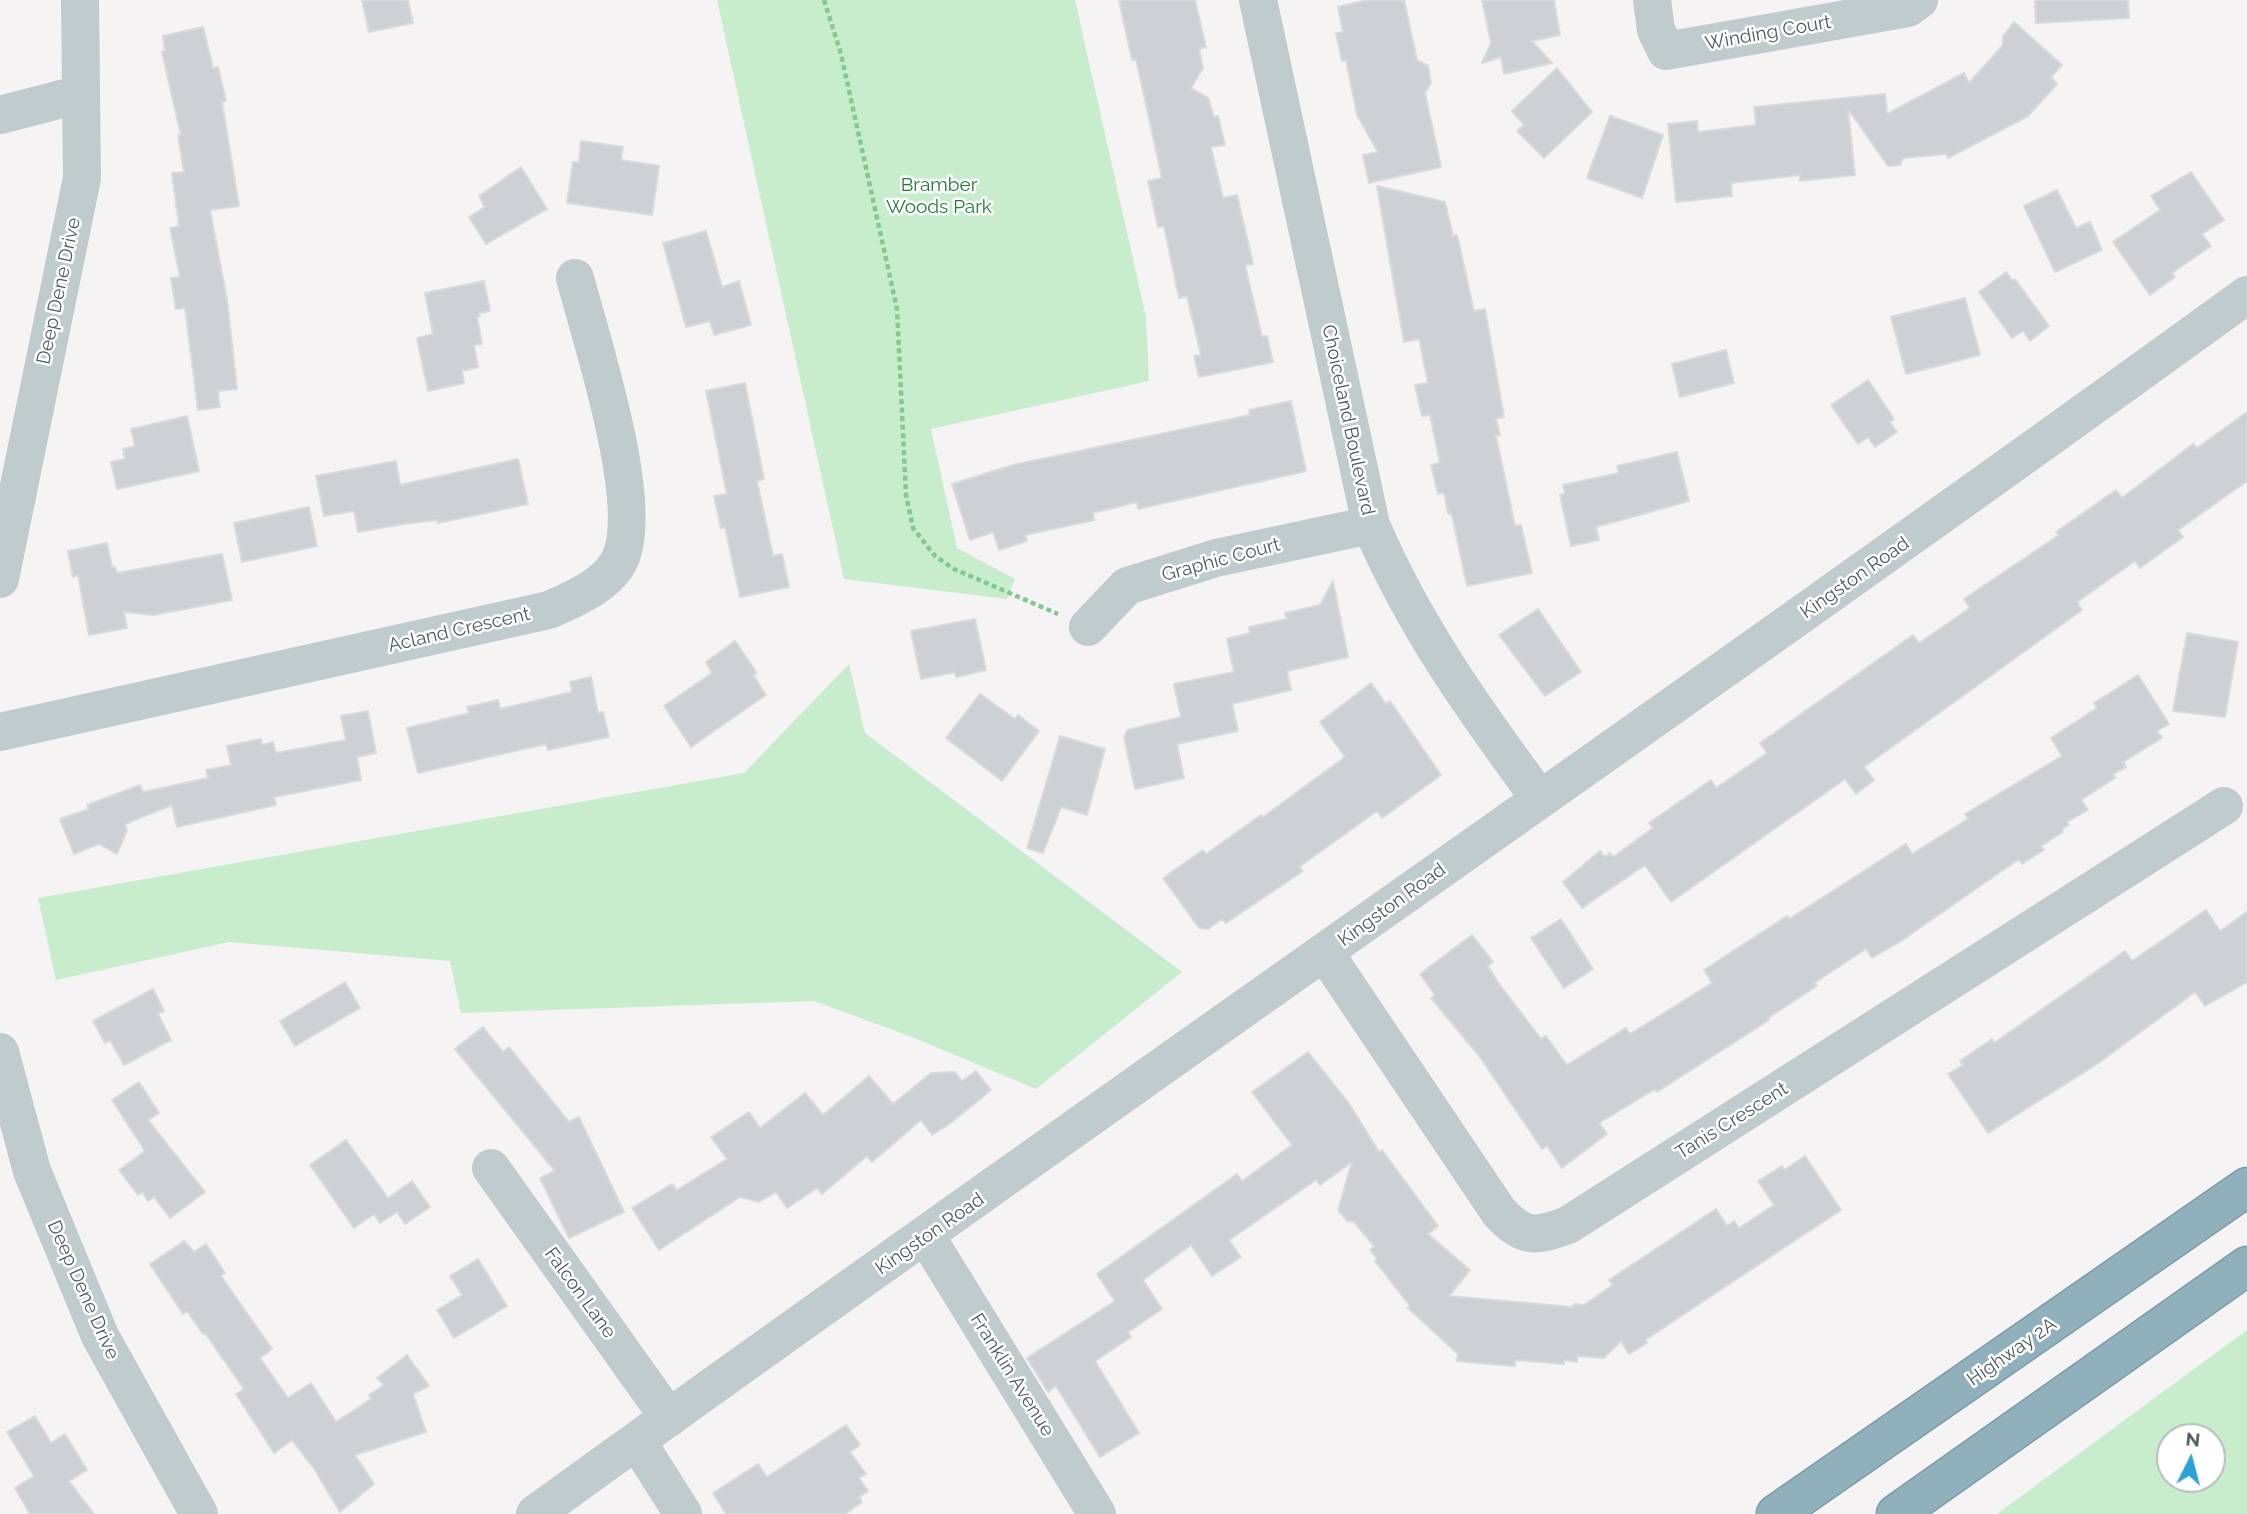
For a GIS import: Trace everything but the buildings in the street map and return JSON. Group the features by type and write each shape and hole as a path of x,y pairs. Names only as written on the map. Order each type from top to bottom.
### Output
{"highway":[{"name":"Highway 2A","path":"1776,1514 2247,1186"},
{"path":"1896,1514 2247,1266"}],"street":[{"name":"Deep Dene Drive","path":"0,579 82,178 80,0"},
{"name":"Choiceland Boulevard","path":"1258,0 1371,525 1395,580 1420,626 1540,799"},
{"name":"Winding Court","path":"1652,0 1656,30 1666,51 1908,8 1919,0"},
{"path":"0,116 81,94"},
{"name":"Acland Crescent","path":"0,732 549,610 590,590 604,579 618,564 624,548 627,527 623,481 575,278"},
{"name":"Kingston Road","path":"535,1514 1540,799 1859,576 2247,295"},
{"name":"Graphic Court","path":"1088,627 1127,586 1216,558 1371,525"},
{"name":"Tanis Crescent","path":"1325,953 1499,1212 1517,1231 1542,1235 1568,1225 2224,806"},
{"name":"Deep Dene Drive","path":"0,1052 32,1171 100,1336 199,1514"},
{"name":"Falcon Lane","path":"491,1168 669,1418"},
{"name":"Franklin Avenue","path":"926,1236 1097,1514"},
{"path":"637,1441 683,1514"}],"path":[{"path":"824,0 841,54 897,309 906,495 913,528 934,556 954,569 1088,627"}],"green space":[{"name":"Bramber Woods Park","path":"717,0 1075,0 1146,317 1149,381 931,429 957,548 1015,579 1007,599 844,579"},
{"path":"849,664 865,733 1182,972 1036,1089 912,1037 814,1001 461,1013 450,961 229,942 56,980 38,898 744,773"},
{"path":"2247,1330 2247,1514 1997,1514"}]}
